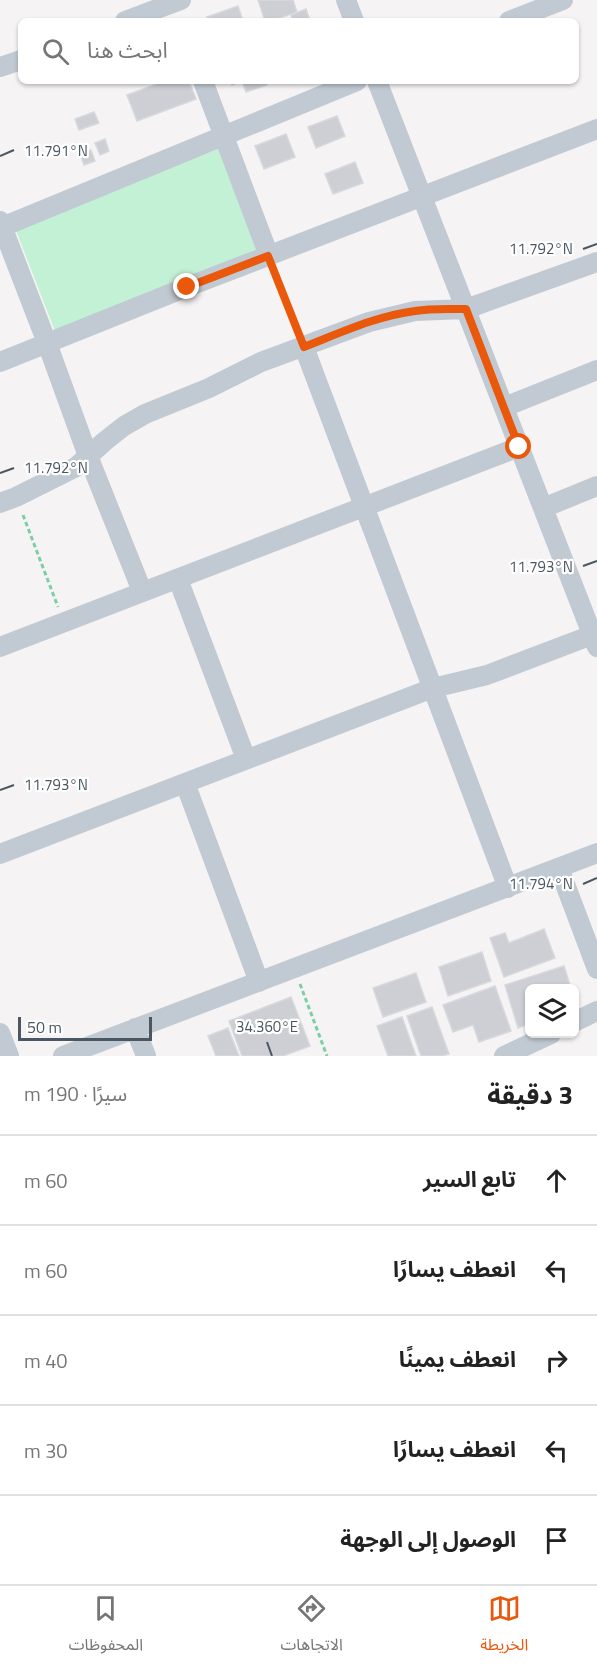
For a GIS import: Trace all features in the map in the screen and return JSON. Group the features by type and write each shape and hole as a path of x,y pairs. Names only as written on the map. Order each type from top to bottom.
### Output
{"street":[{"path":"346,0 353,18"},
{"path":"517,18 563,0"},
{"path":"137,18 178,8"},
{"path":"0,68 18,61"},
{"path":"204,84 268,256"},
{"path":"142,591 88,456 1,224 223,137 350,84"},
{"path":"0,854 433,688 487,675 595,641 591,611 543,508 378,84"},
{"path":"0,362 187,287 597,129"},
{"path":"8,500 76,467 124,426 145,414 209,388 261,362 391,316 415,311 466,309 597,262"},
{"path":"304,347 508,888"},
{"path":"504,406 597,370"},
{"path":"0,647 519,447"},
{"path":"543,508 597,486"},
{"path":"178,579 246,759"},
{"path":"185,783 259,982"},
{"path":"63,1056 597,854"},
{"path":"559,868 597,969"},
{"path":"579,1020 597,1011"},
{"path":"135,1028 146,1056"},
{"path":"0,1033 9,1056"},
{"path":"504,1056 542,1038"}],"path":[{"path":"268,256 304,347"},
{"path":"8,500 63,622"},
{"path":"294,968 327,1056"}],"green space":[{"path":"218,149 259,252 55,331 15,228"}],"building":[{"path":"258,0 293,0 297,12 280,18 264,18"},
{"path":"238,6 242,18 207,18"},
{"path":"306,9 309,18 292,18 291,15"},
{"path":"157,84 190,84 196,99 137,121 127,95"},
{"path":"243,84 267,84 267,85 246,92"},
{"path":"94,112 99,123 79,130 75,119"},
{"path":"337,116 345,136 316,148 308,127"},
{"path":"286,134 295,157 264,169 255,146"},
{"path":"105,139 109,151 100,155 95,143"},
{"path":"91,150 95,161 84,165 80,154"},
{"path":"355,162 363,183 333,194 325,174"},
{"path":"544,929 555,958 504,977 490,938 505,933 509,943"},
{"path":"482,952 491,981 448,996 439,967"},
{"path":"564,966 570,984 525,984 525,1026 518,1028 505,985"},
{"path":"416,973 426,1002 383,1017 373,988"},
{"path":"495,986 511,1031 479,1042 473,1025 453,1032 443,1005"},
{"path":"291,997 310,1046 283,1056 242,1056 229,1021"},
{"path":"432,1007 449,1054 421,1056 407,1016"},
{"path":"402,1017 416,1056 388,1056 377,1026"},
{"path":"228,1028 239,1056 216,1056 208,1036"}],"route":[{"path":"187,287 268,256 304,347 391,316 415,311 466,309 519,447"}]}
